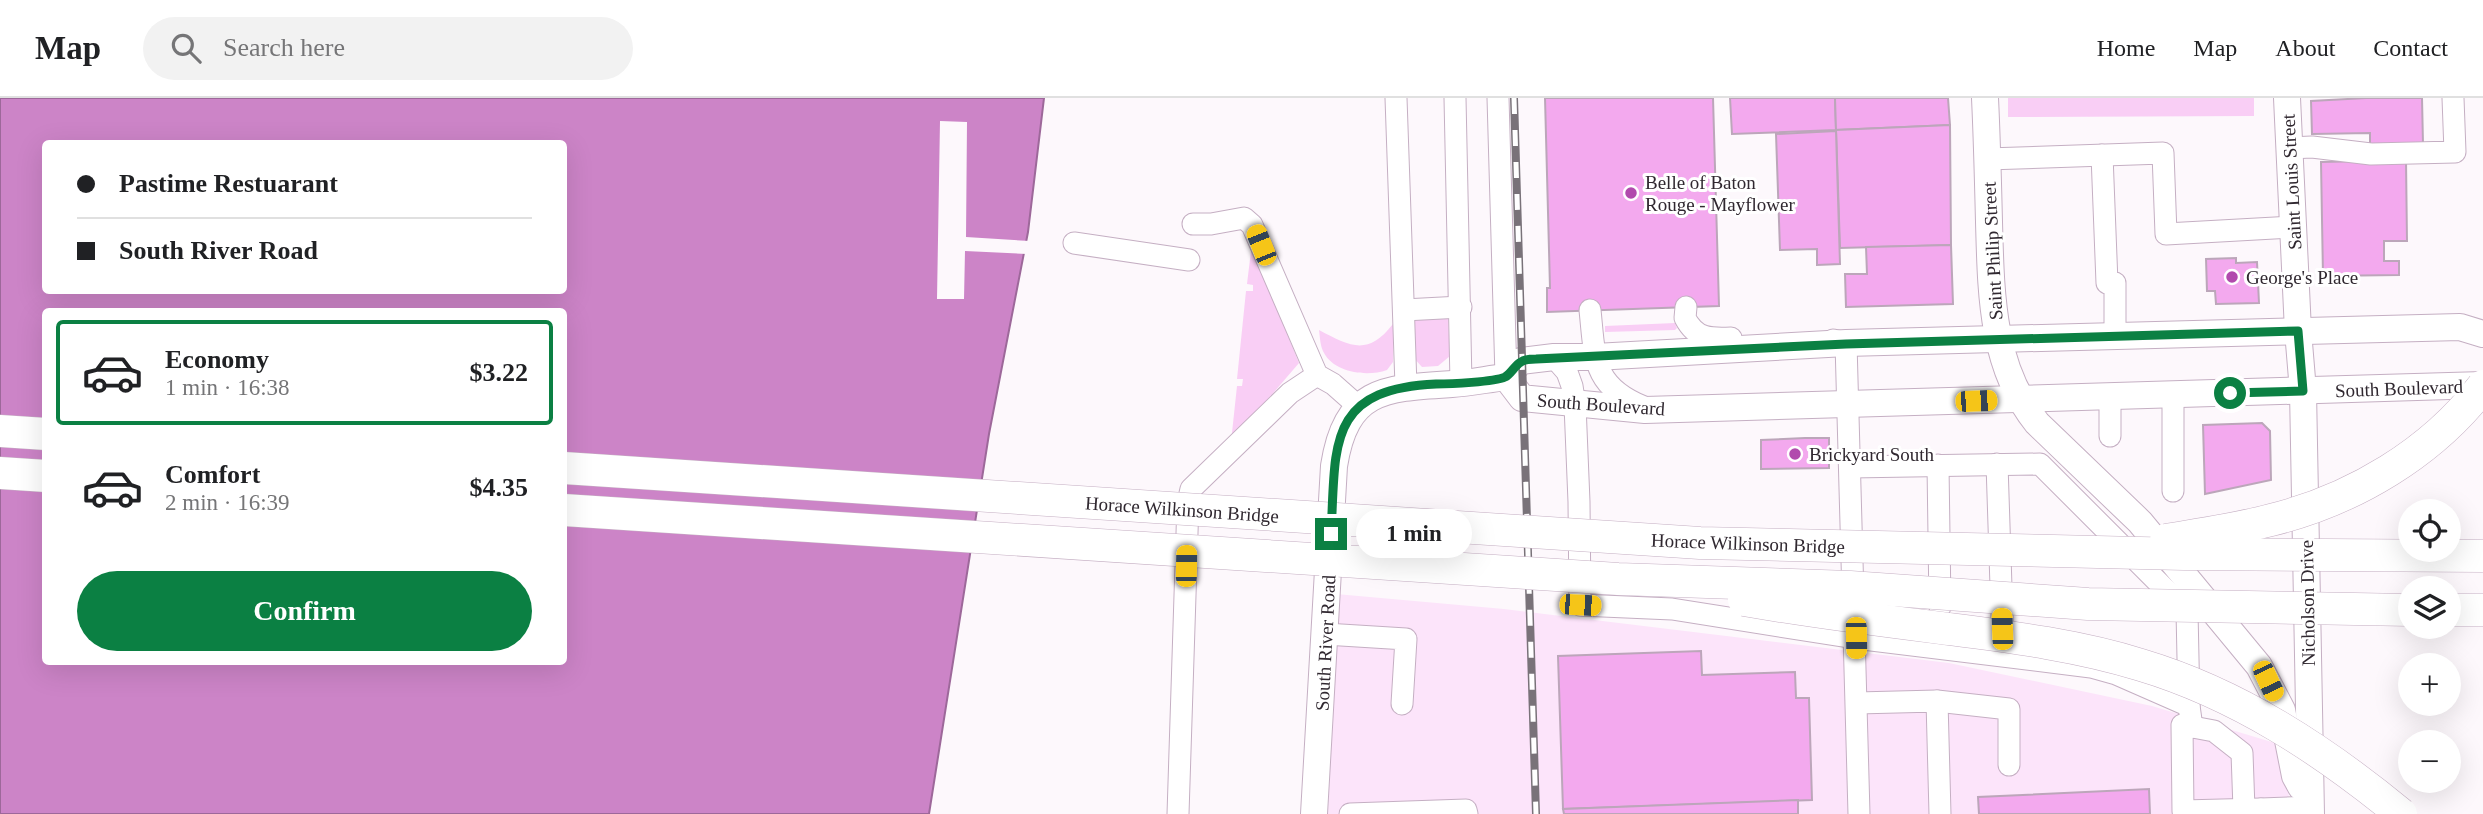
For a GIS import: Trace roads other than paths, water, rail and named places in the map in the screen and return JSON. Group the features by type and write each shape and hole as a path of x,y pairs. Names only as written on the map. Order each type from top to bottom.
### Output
{"highway":[{"path":"2096,552 2273,520 2341,496 2432,441 2483,386"},
{"path":"0,431 42,434"},
{"name":"Horace Wilkinson Bridge","path":"567,468 1700,543 2096,552"},
{"path":"0,472 42,476"},
{"path":"567,510 1618,579 1850,587 2088,604 2398,610"},
{"path":"2096,552 2483,556"},
{"path":"1618,579 1827,614 2024,639 2133,662 2183,680 2269,720 2311,745 2401,814"},
{"path":"2461,610 2483,610"}],"main road":[{"name":"Saint Philip Street","path":"1985,98 1991,301 1998,340 2010,378 2042,429 2140,522 2259,666 2282,710 2295,776 2311,805"},
{"name":"Saint Louis Street","path":"2287,98 2303,391"},
{"path":"1506,377 1521,361 1554,357 2115,335 2475,329"},
{"name":"South River Road","path":"1314,814 1336,456 1345,422 1359,407 1385,391 1406,386 1506,377"},
{"name":"South Boulevard","path":"1506,377 1522,398 1652,410 2483,386"},
{"name":"Nicholson Drive","path":"2303,391 2311,805"}],"street":[{"path":"1396,98 1406,386"},
{"path":"1455,98 1461,383"},
{"path":"1498,98 1506,377"},
{"path":"2289,148 2312,147 2371,154 2455,152 2453,98"},
{"path":"1987,159 2163,153 2166,234 2294,227"},
{"path":"2102,155 2107,283 2115,283 2115,335"},
{"path":"1193,224 1211,224 1244,218 1252,225 1317,375 1333,384 1359,407"},
{"path":"1074,243 1189,260"},
{"path":"1404,310 1461,307"},
{"path":"1686,307 1685,318 1689,326 1704,338 1816,336 1846,344 1859,814"},
{"path":"1590,310 1595,357 1600,373 1617,393 1652,410"},
{"path":"1554,357 1567,372 1575,405 1580,605 1672,609 1856,638 2091,667 2116,674 2214,731 2242,753 2256,811"},
{"path":"1178,814 1188,502 1191,489 1290,393 1317,375"},
{"path":"2173,395 2173,491"},
{"path":"2110,397 2110,436"},
{"path":"1997,464 2003,657"},
{"path":"1851,467 2040,464 2187,611 2190,717 2182,725 2183,811 2256,811 2311,805"},
{"path":"1938,466 1940,649"},
{"path":"1325,634 1406,639 1402,704"},
{"path":"1857,703 1937,701 2009,709 2009,765"},
{"path":"1937,701 1940,814"},
{"path":"1350,814 1466,810 1467,814"}],"railway":[{"path":"1514,98 1536,814"}],"place":[{"name":"Belle of Baton Rouge - Mayflower","path":"1631,193"},
{"name":"George's Place","path":"2232,277"},
{"name":"Brickyard South","path":"1795,454"}]}
